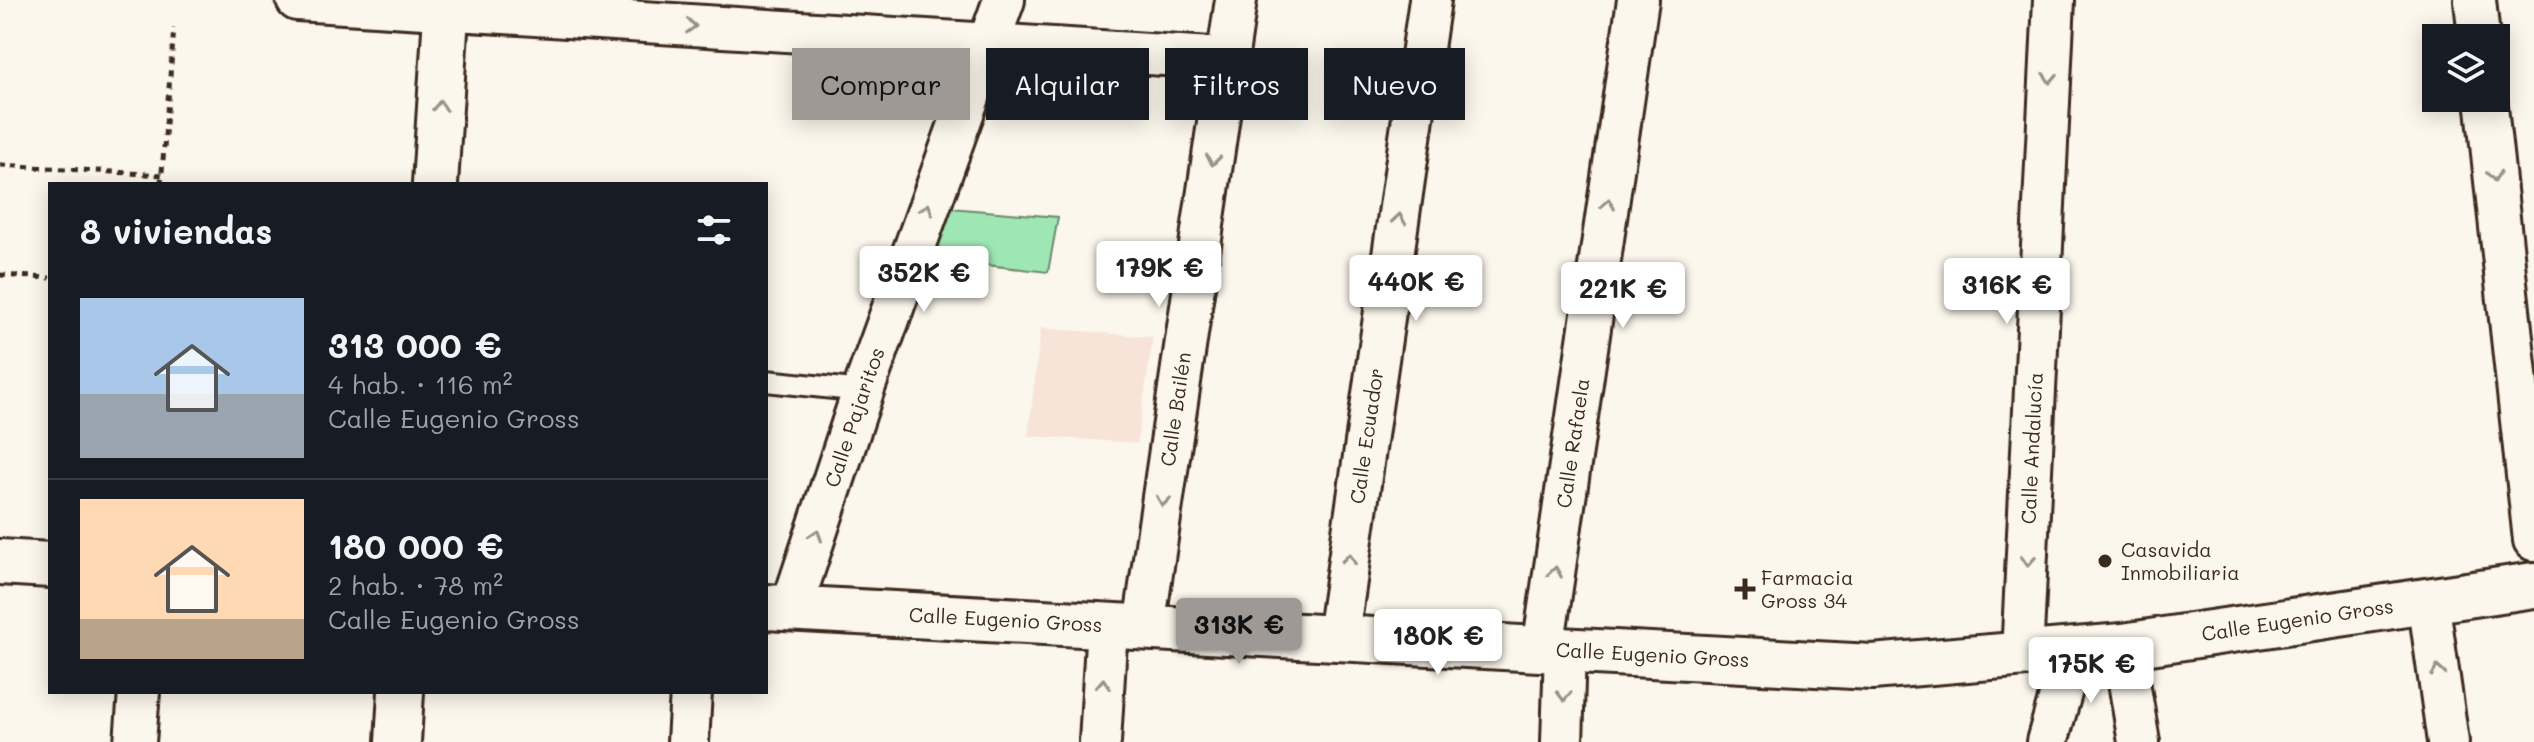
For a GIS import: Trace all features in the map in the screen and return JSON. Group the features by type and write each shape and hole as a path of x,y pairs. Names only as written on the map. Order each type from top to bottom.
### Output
{"main road":[{"path":"435,182 446,6"},
{"path":"0,562 48,565"},
{"name":"Calle Eugenio Gross","path":"779,608 1872,667 2123,646 2534,585"},
{"path":"398,742 401,694"}],"street":[{"path":"297,0 446,6 1165,55"},
{"name":"Calle Pajaritos","path":"779,608 863,391 985,43 1004,0"},
{"name":"Calle Bailén","path":"1229,48 1236,0"},
{"name":"Calle Ecuador","path":"1338,636 1430,0"},
{"name":"Calle Rafaela","path":"1562,742 1554,650 1638,0"},
{"name":"Calle Andalucía","path":"2022,656 2054,0"},
{"path":"2475,0 2478,24"},
{"path":"2488,112 2534,540"},
{"name":"Calle Bailén","path":"1100,742 1126,626 1216,120"},
{"path":"2428,599 2448,742"},
{"path":"2123,646 2139,742"},
{"path":"2047,742 2073,651"},
{"path":"135,742 139,694"},
{"path":"688,742 691,694"}],"lane":[{"path":"768,381 863,391"}],"path":[{"path":"161,182 174,28"},
{"path":"0,165 162,175"},
{"path":"0,275 48,278"}],"shaded area":[{"path":"1041,328 1153,337 1137,443 1028,436"}],"green space":[{"path":"950,208 1058,217 1048,272 933,259"}],"place":[{"name":"Casavida Inmobiliaria","path":"2105,561"},
{"name":"Farmacia Gross 34","path":"1745,589"}]}
